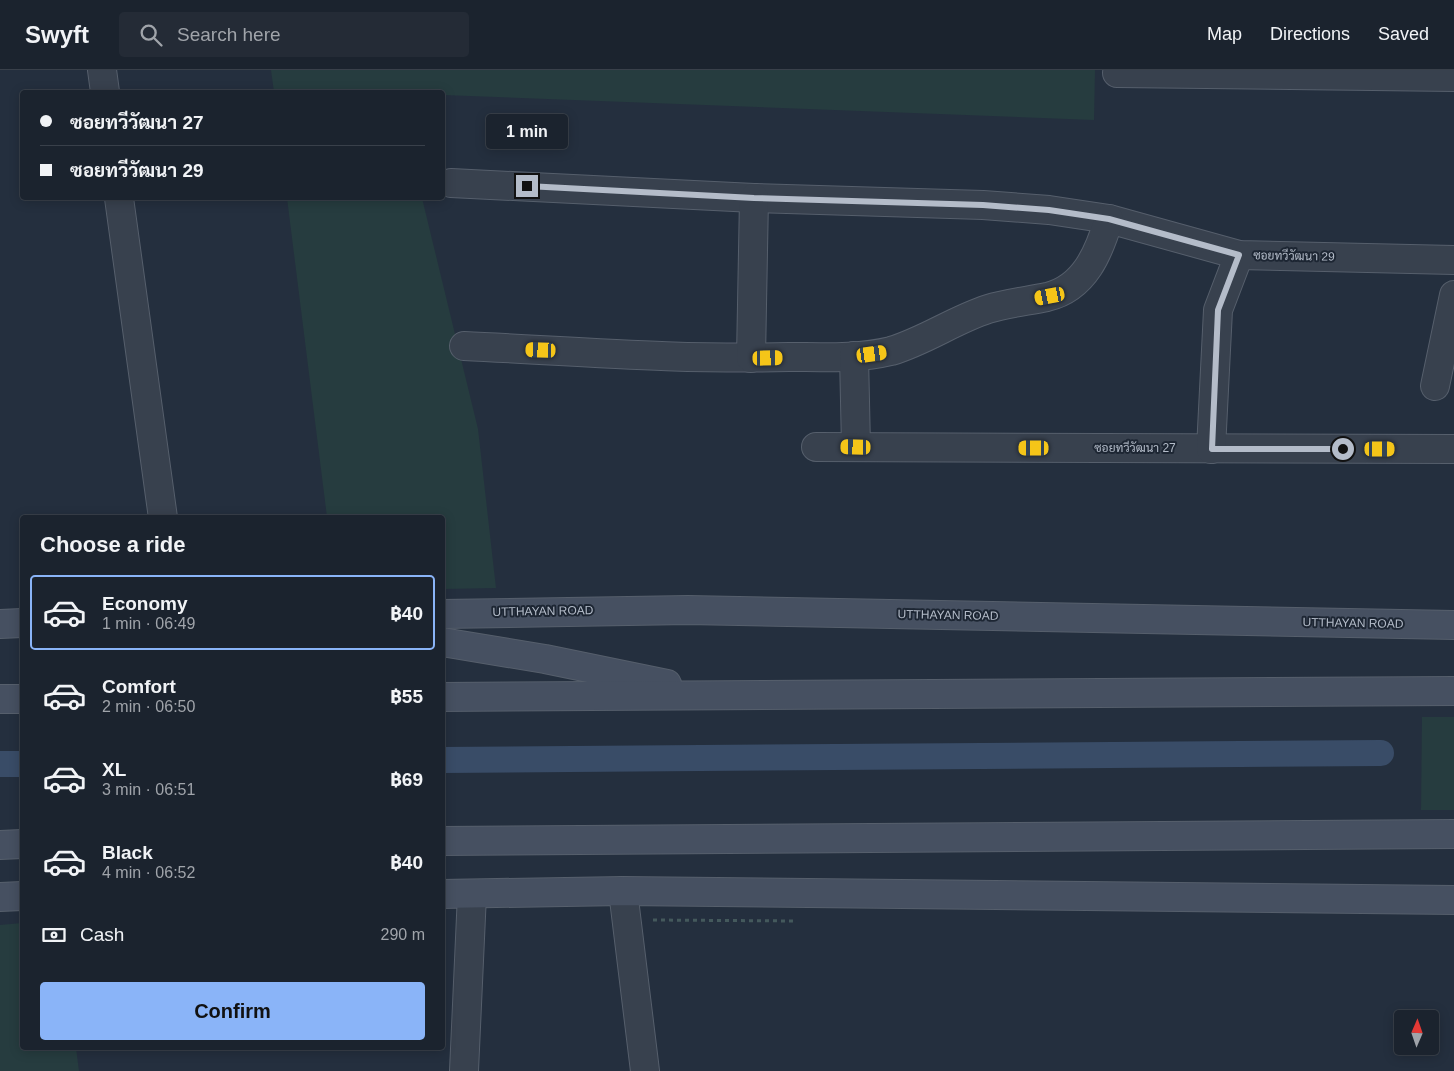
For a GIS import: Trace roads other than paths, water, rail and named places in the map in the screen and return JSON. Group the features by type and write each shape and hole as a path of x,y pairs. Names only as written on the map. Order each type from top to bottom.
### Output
{"main road":[{"name":"UTTHAYAN ROAD","path":"445,614 688,610 1454,625"},
{"path":"0,624 20,623"},
{"path":"445,642 545,659 722,695"},
{"path":"445,697 1454,691"},
{"path":"0,699 20,699"},
{"path":"445,841 1454,834"},
{"path":"0,844 20,844"},
{"path":"445,878 536,892"},
{"path":"445,894 623,891 1454,900"},
{"path":"0,897 20,896"}],"street":[{"path":"102,70 105,90"},
{"path":"1118,73 1454,77"},
{"name":"ซอยทวีวัฒนา 29","path":"451,183 754,198 983,205 1049,210 1109,219 1239,255 1454,260"},
{"path":"751,358 754,198"},
{"path":"119,200 163,515"},
{"path":"464,346 751,358 854,356 890,351 917,342 954,322 988,308 1050,296 1073,285 1089,268 1097,253 1109,219"},
{"path":"1212,449 1218,310 1239,255"},
{"path":"1435,386 1454,296"},
{"path":"854,356 856,447"},
{"name":"ซอยทวีวัฒนา 27","path":"816,447 1454,449"},
{"path":"623,891 645,1071"},
{"path":"464,1071 472,894"}],"waterway":[{"path":"445,760 1381,753"},
{"path":"0,764 20,764"}]}
